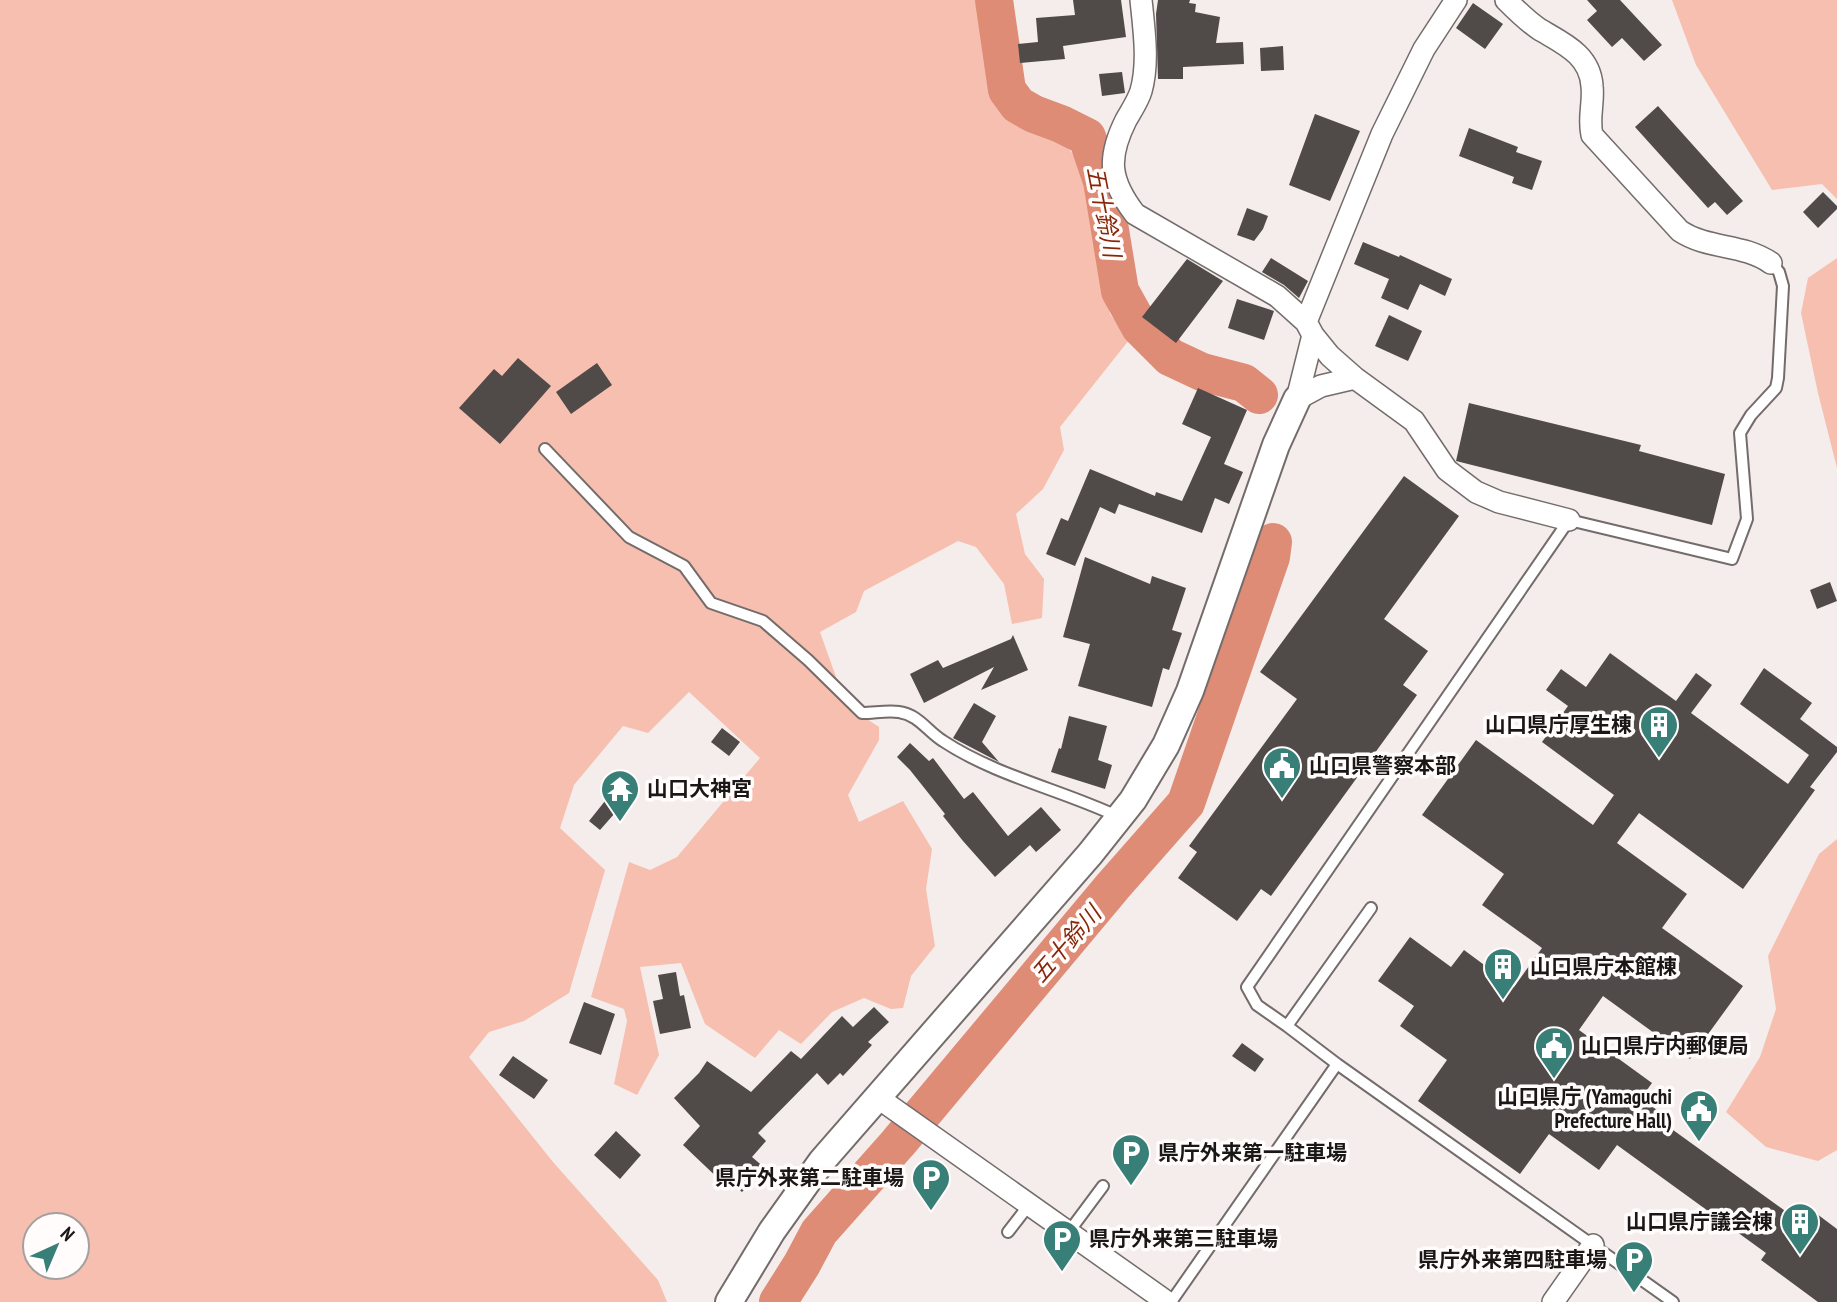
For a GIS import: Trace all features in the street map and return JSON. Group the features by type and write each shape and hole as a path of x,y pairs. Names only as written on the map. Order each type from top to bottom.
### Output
{"street":[{"path":"1141,0 1145,64 1140,92 1114,149 1114,174 1122,197 1135,214 1277,296 1310,328 1330,356 1354,378 1414,421 1447,470 1476,492 1499,502 1569,520"},
{"path":"729,1302 772,1231 822,1161 1090,854 1133,800 1166,745 1190,691 1276,445 1297,399 1310,328 1382,134 1424,49 1456,0"},
{"path":"1506,0 1536,27 1574,49 1586,66 1592,85 1589,122 1592,135 1680,231 1694,240 1758,254 1771,263"},
{"path":"1297,399 1321,386 1354,378"},
{"path":"877,1097 1169,1302"},
{"path":"1553,1302 1592,1245"}],"lane":[{"path":"1673,1302 1257,1005 1247,987 1569,520 1732,559 1747,519 1740,433 1751,415 1776,388 1778,378 1783,286 1779,272 1771,263"},
{"path":"545,449 629,537 684,566 711,603 763,621 862,713 900,712 919,719 940,740 980,762 1119,817"},
{"path":"1287,1026 1371,908"},
{"path":"1169,1302 1337,1064"},
{"path":"1068,1233 1102,1186"},
{"path":"1008,1232 1030,1205"}],"shaded area":[{"path":"0,0 1005,0 983,4 996,85 1017,121 1059,136 1082,166 1099,269 1110,314 1129,340 1060,427 1064,450 1043,489 1016,514 1025,554 1044,579 1042,618 1012,624 1004,584 976,547 958,541 864,591 856,612 820,632 846,705 879,727 879,740 848,795 859,822 903,801 932,849 926,889 935,946 911,976 903,1008 891,1009 864,998 832,1012 801,1044 779,1030 755,1058 705,1024 681,963 640,967 659,1055 637,1095 614,1084 627,1021 624,1009 591,997 629,862 650,870 677,857 760,758 689,692 648,733 623,726 574,785 560,828 605,870 569,993 524,1021 489,1032 469,1057 553,1162 658,1280 667,1302 0,1302"},
{"path":"1672,0 1837,0 1837,199 1822,184 1772,190 1696,65"},
{"path":"1837,258 1837,468 1801,313 1808,278"},
{"path":"1837,839 1837,1150 1818,1161 1766,1147 1726,1112 1760,1057 1776,1009 1768,956 1819,854"}],"building":[{"path":"1073,0 1121,0 1126,37 1063,46 1065,59 1020,63 1018,44 1038,42 1036,18 1075,15"},
{"path":"1158,0 1190,0 1189,3 1196,4 1195,12 1220,17 1216,43 1243,42 1244,64 1183,67 1183,79 1158,79"},
{"path":"1587,0 1620,0 1662,45 1644,61 1622,38 1612,47 1587,20 1597,11"},
{"path":"1473,3 1503,24 1485,49 1456,28"},
{"path":"1283,46 1284,70 1261,71 1260,48"},
{"path":"1122,72 1125,93 1102,96 1099,74"},
{"path":"1658,106 1743,201 1727,215 1715,202 1708,208 1635,127"},
{"path":"1315,114 1360,131 1330,201 1289,185"},
{"path":"1469,128 1518,147 1516,152 1542,161 1532,190 1512,183 1514,177 1459,156"},
{"path":"1823,192 1837,209 1818,228 1803,212"},
{"path":"1247,208 1268,216 1254,241 1237,235"},
{"path":"1363,242 1399,257 1400,255 1452,279 1445,296 1420,284 1408,310 1381,298 1389,279 1354,264"},
{"path":"1271,258 1308,281 1299,298 1262,272"},
{"path":"1187,259 1223,281 1176,343 1142,317"},
{"path":"1237,299 1274,311 1264,340 1228,328"},
{"path":"1389,315 1422,331 1408,361 1375,346"},
{"path":"518,358 551,386 500,444 459,408 494,369 502,376"},
{"path":"597,363 612,385 571,414 556,392"},
{"path":"1198,388 1247,410 1224,464 1243,472 1229,504 1215,498 1202,533 1119,504 1115,514 1100,507 1075,566 1046,554 1061,518 1068,521 1090,469 1155,496 1156,492 1182,501 1211,437 1182,424"},
{"path":"1469,403 1641,445 1639,451 1725,474 1712,525 1456,461"},
{"path":"1404,476 1459,516 1384,619 1428,651 1403,685 1417,695 1271,896 1261,889 1237,921 1178,878 1197,852 1189,846 1297,699 1260,672"},
{"path":"1085,557 1150,584 1152,576 1186,588 1172,630 1182,633 1169,670 1163,668 1152,707 1078,686 1090,644 1063,637"},
{"path":"1830,582 1837,601 1817,609 1810,590"},
{"path":"1013,635 1028,670 981,690 994,667 924,703 910,674 938,660 943,668 1011,639"},
{"name":"山口県庁本館棟","path":"1610,653 1676,701 1696,673 1712,685 1691,713 1788,784 1809,755 1740,704 1764,668 1812,703 1800,719 1837,747 1837,752 1810,787 1815,790 1743,889 1639,813 1617,843 1687,894 1662,928 1743,986 1690,1059 1603,996 1579,1030 1652,1083 1641,1098 1666,1117 1662,1122 1799,1221 1809,1208 1837,1229 1837,1302 1818,1302 1761,1260 1766,1253 1617,1145 1599,1170 1549,1134 1520,1174 1418,1101 1447,1060 1400,1026 1414,1006 1378,981 1410,937 1451,967 1464,950 1514,987 1542,948 1482,905 1504,874 1422,815 1476,740 1593,825 1614,795 1542,742 1568,706 1546,690 1561,669 1586,687"},
{"path":"974,703 996,716 982,742 999,762 953,738"},
{"path":"1069,716 1107,726 1098,760 1112,765 1105,789 1051,772 1059,748 1061,749"},
{"path":"722,728 740,742 729,756 711,742"},
{"path":"910,743 929,761 933,758 964,799 973,792 1008,836 1041,807 1061,830 1036,852 1030,845 995,877 897,757"},
{"path":"619,774 637,788 600,830 589,821 613,791 608,787"},
{"path":"676,972 680,996 684,995 691,1028 660,1034 653,1001 663,999 658,975"},
{"path":"584,1002 615,1014 601,1055 569,1043"},
{"path":"874,1007 889,1022 868,1042 872,1045 843,1076 840,1073 828,1085 817,1073 758,1133 766,1141 752,1157 765,1168 742,1192 727,1179 723,1183 683,1145 700,1126 674,1098 707,1061 751,1092 791,1051 801,1059 842,1016 853,1027"},
{"path":"1242,1043 1264,1059 1255,1072 1232,1056"},
{"path":"513,1056 548,1080 534,1099 499,1075"},
{"path":"616,1131 641,1155 620,1179 594,1155"}],"waterway":[{"name":"五十鈴川","path":"994,0 1007,90 1018,105 1087,137 1102,181 1120,291 1140,327 1170,357 1202,372 1244,383 1259,395"},
{"name":"五十鈴川","path":"778,1302 819,1232 898,1143 1186,803 1271,557 1273,542"}],"place":[{"name":"山口県庁厚生棟","path":"1659,759"},
{"name":"山口県警察本部","path":"1282,800"},
{"name":"山口大神宮","path":"620,823"},
{"name":"山口県庁本館棟","path":"1503,1001"},
{"name":"山口県庁内郵便局","path":"1554,1080"},
{"name":"山口県庁 (Yamaguchi Prefecture Hall)","path":"1699,1143"},
{"name":"県庁外来第一駐車場","path":"1131,1187"},
{"name":"県庁外来第二駐車場","path":"931,1212"},
{"name":"山口県庁議会棟","path":"1800,1256"},
{"name":"県庁外来第三駐車場","path":"1062,1273"},
{"name":"県庁外来第四駐車場","path":"1634,1294"}]}
